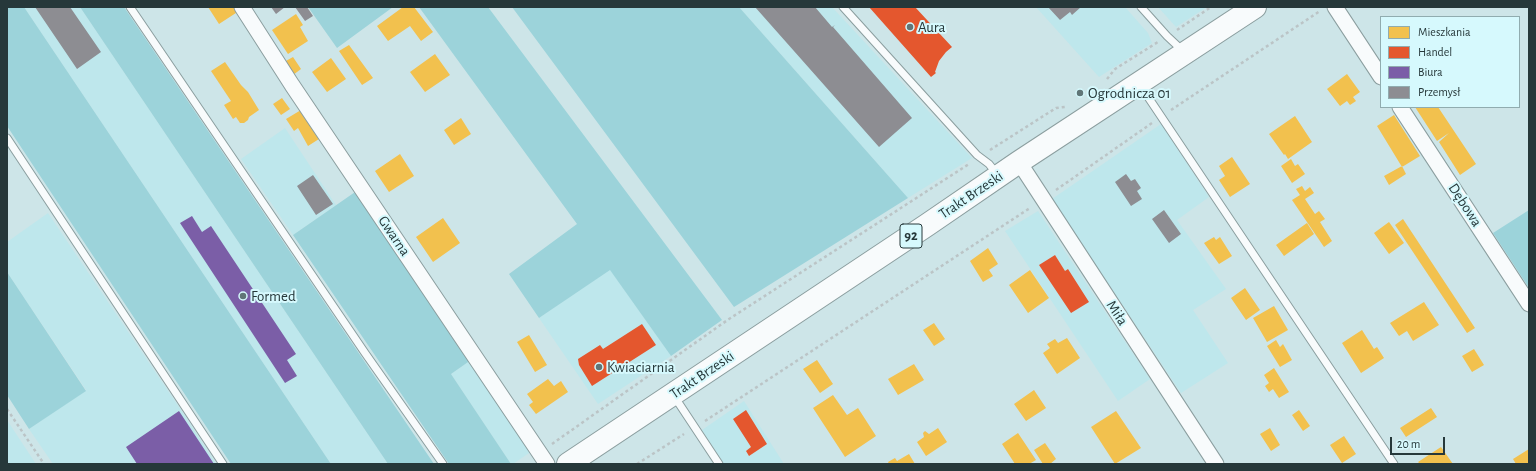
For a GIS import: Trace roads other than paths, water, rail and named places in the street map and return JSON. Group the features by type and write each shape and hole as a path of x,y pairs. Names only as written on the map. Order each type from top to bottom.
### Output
{"main road":[{"name":"Trakt Brzeski","path":"568,464 1255,7"}],"street":[{"name":"Gwarna","path":"242,7 292,85 543,458"},
{"path":"1335,7 1380,75"},
{"name":"Dębowa","path":"1401,108 1529,304"},
{"name":"Miła","path":"1020,162 1216,464"}],"lane":[{"path":"130,7 365,353 443,464"},
{"path":"843,7 979,157 989,164 999,177"},
{"path":"1141,7 1167,36 1185,53"},
{"path":"1139,83 1394,464"},
{"path":"7,138 223,464"},
{"path":"673,394 719,464"}],"place":[{"name":"Aura","path":"910,27"},
{"name":"Ogrodnicza 01","path":"1080,93"},
{"name":"Formed","path":"243,296"},
{"name":"Kwiaciarnia","path":"599,367"}]}
